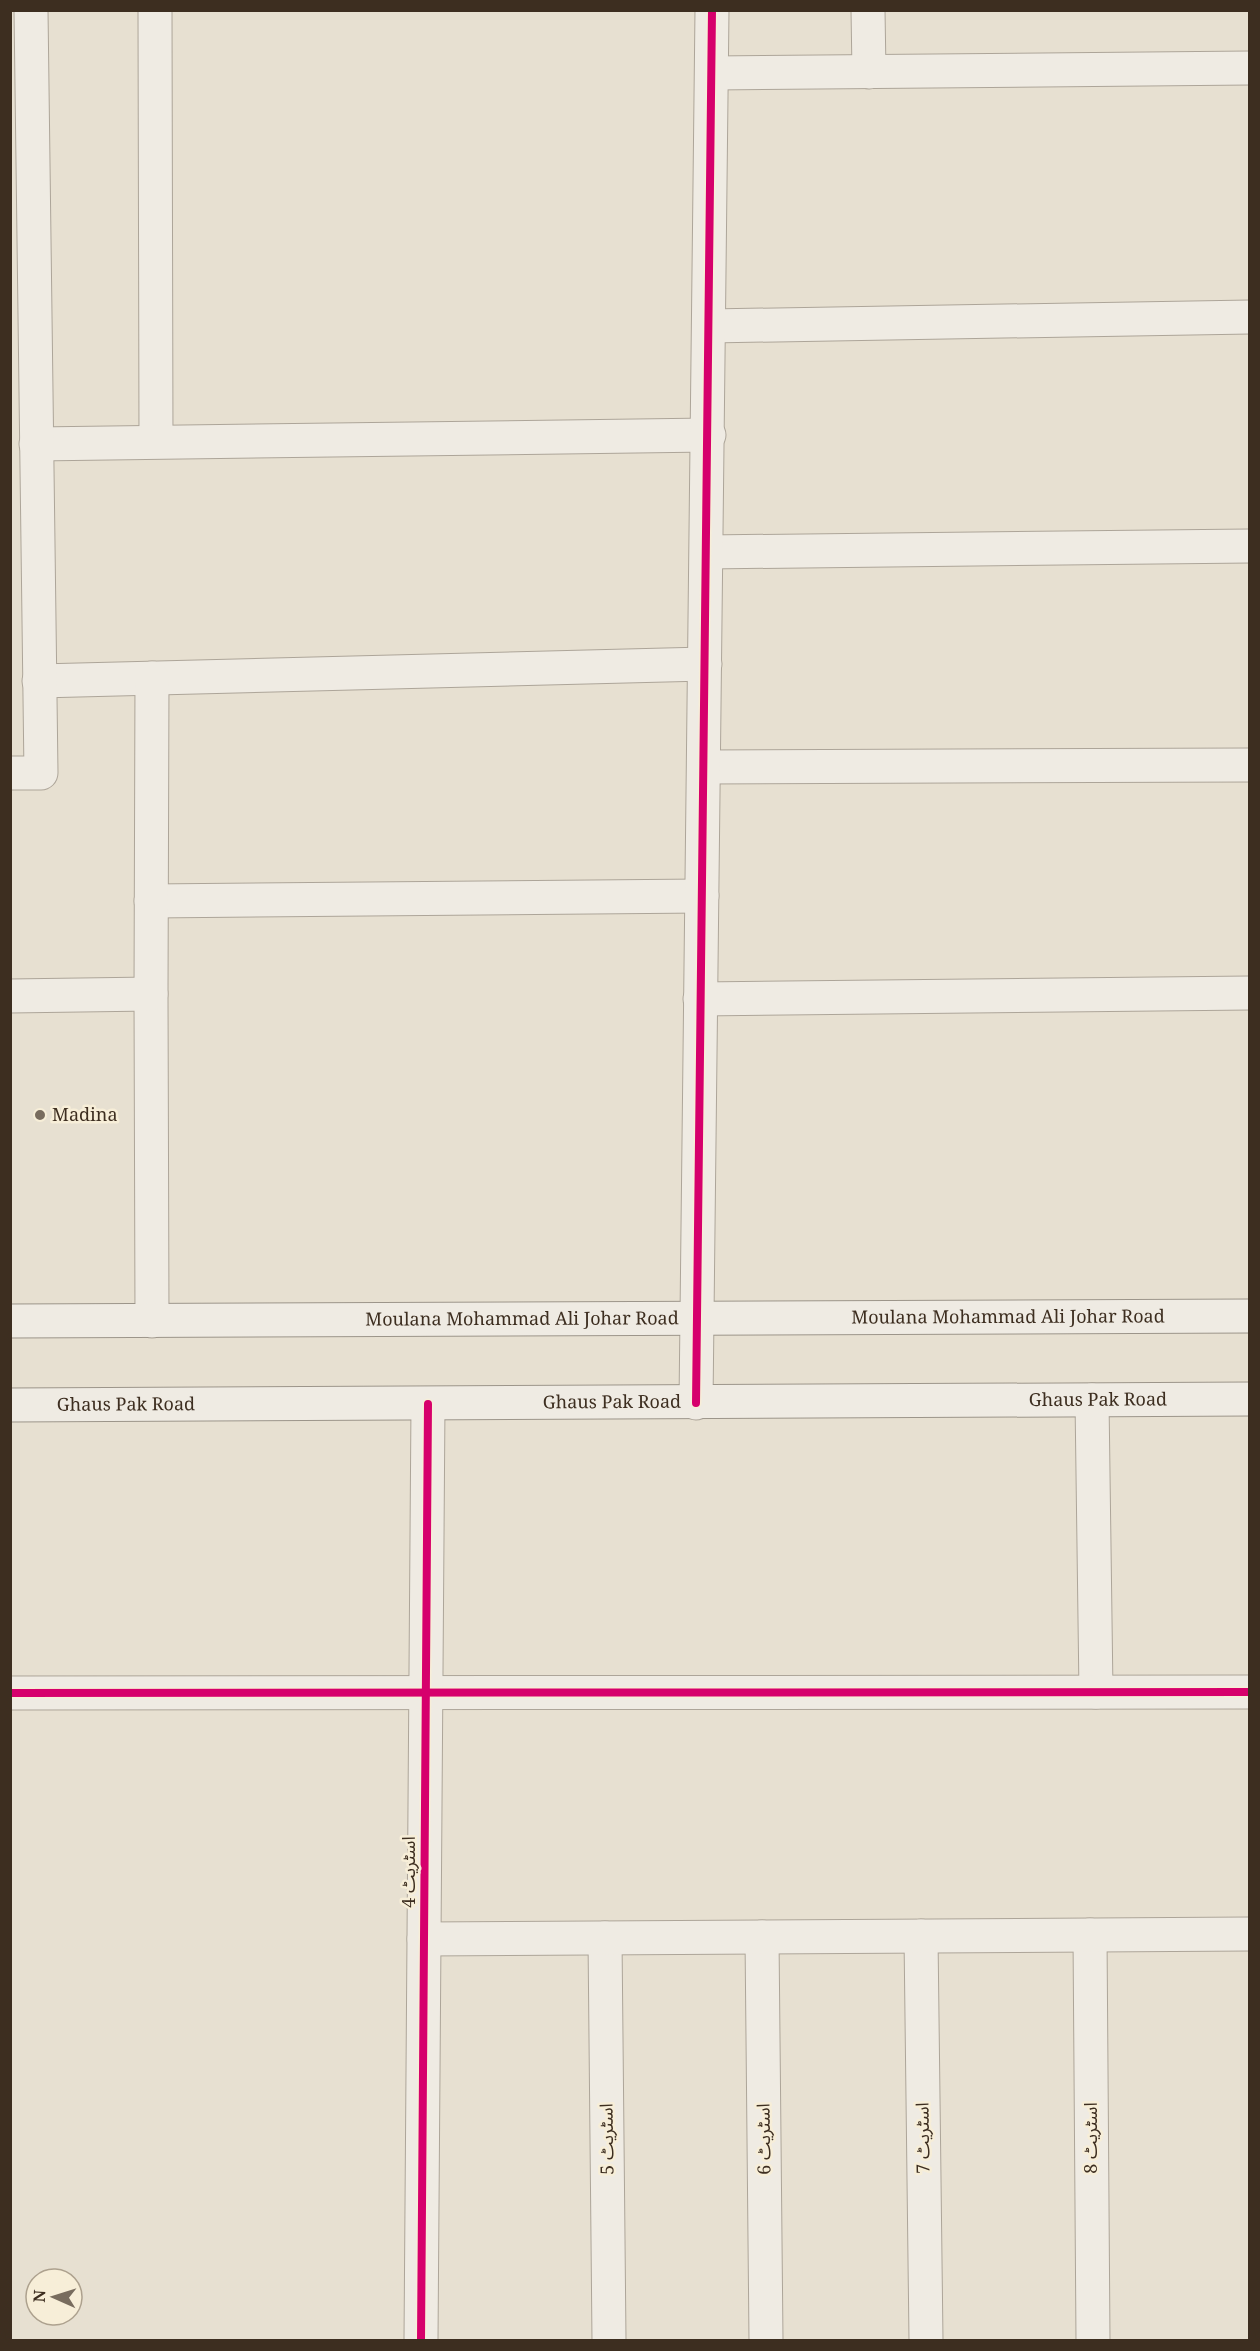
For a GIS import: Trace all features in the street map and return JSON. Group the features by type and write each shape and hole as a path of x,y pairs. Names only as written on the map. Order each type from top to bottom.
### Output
{"street":[{"path":"10,773 41,773 39,681 24,531 36,444 23,305 31,10"},
{"path":"155,10 156,441"},
{"path":"696,1403 695,1319 709,435 712,10"},
{"path":"868,10 869,72"},
{"path":"712,73 1250,68"},
{"path":"710,326 1250,317"},
{"path":"36,444 709,435"},
{"path":"707,552 1250,546"},
{"path":"39,681 705,664"},
{"path":"152,678 152,1321"},
{"path":"704,767 1250,765"},
{"path":"152,901 702,896"},
{"path":"700,999 1250,993"},
{"path":"10,996 152,994"},
{"name":"Moulana Mohammad Ali Johar Road","path":"10,1321 1250,1316"},
{"name":"Ghaus Pak Road","path":"10,1405 1250,1399"},
{"path":"1092,1400 1096,1692"},
{"name":"اسٹریٹ 4","path":"421,2340 428,1404"},
{"path":"10,1693 1250,1692"},
{"path":"424,1939 1250,1934"},
{"name":"اسٹریٹ 8","path":"1090,1935 1093,2340"},
{"name":"اسٹریٹ 6","path":"762,1936 766,2340"},
{"name":"اسٹریٹ 7","path":"921,1936 926,2340"},
{"name":"اسٹریٹ 5","path":"605,1938 609,2340"}],"cycle path":[{"path":"696,1403 712,10"},
{"path":"421,2340 428,1404"},
{"path":"10,1693 1250,1692"}],"place":[{"name":"Madina","path":"40,1115"}]}
